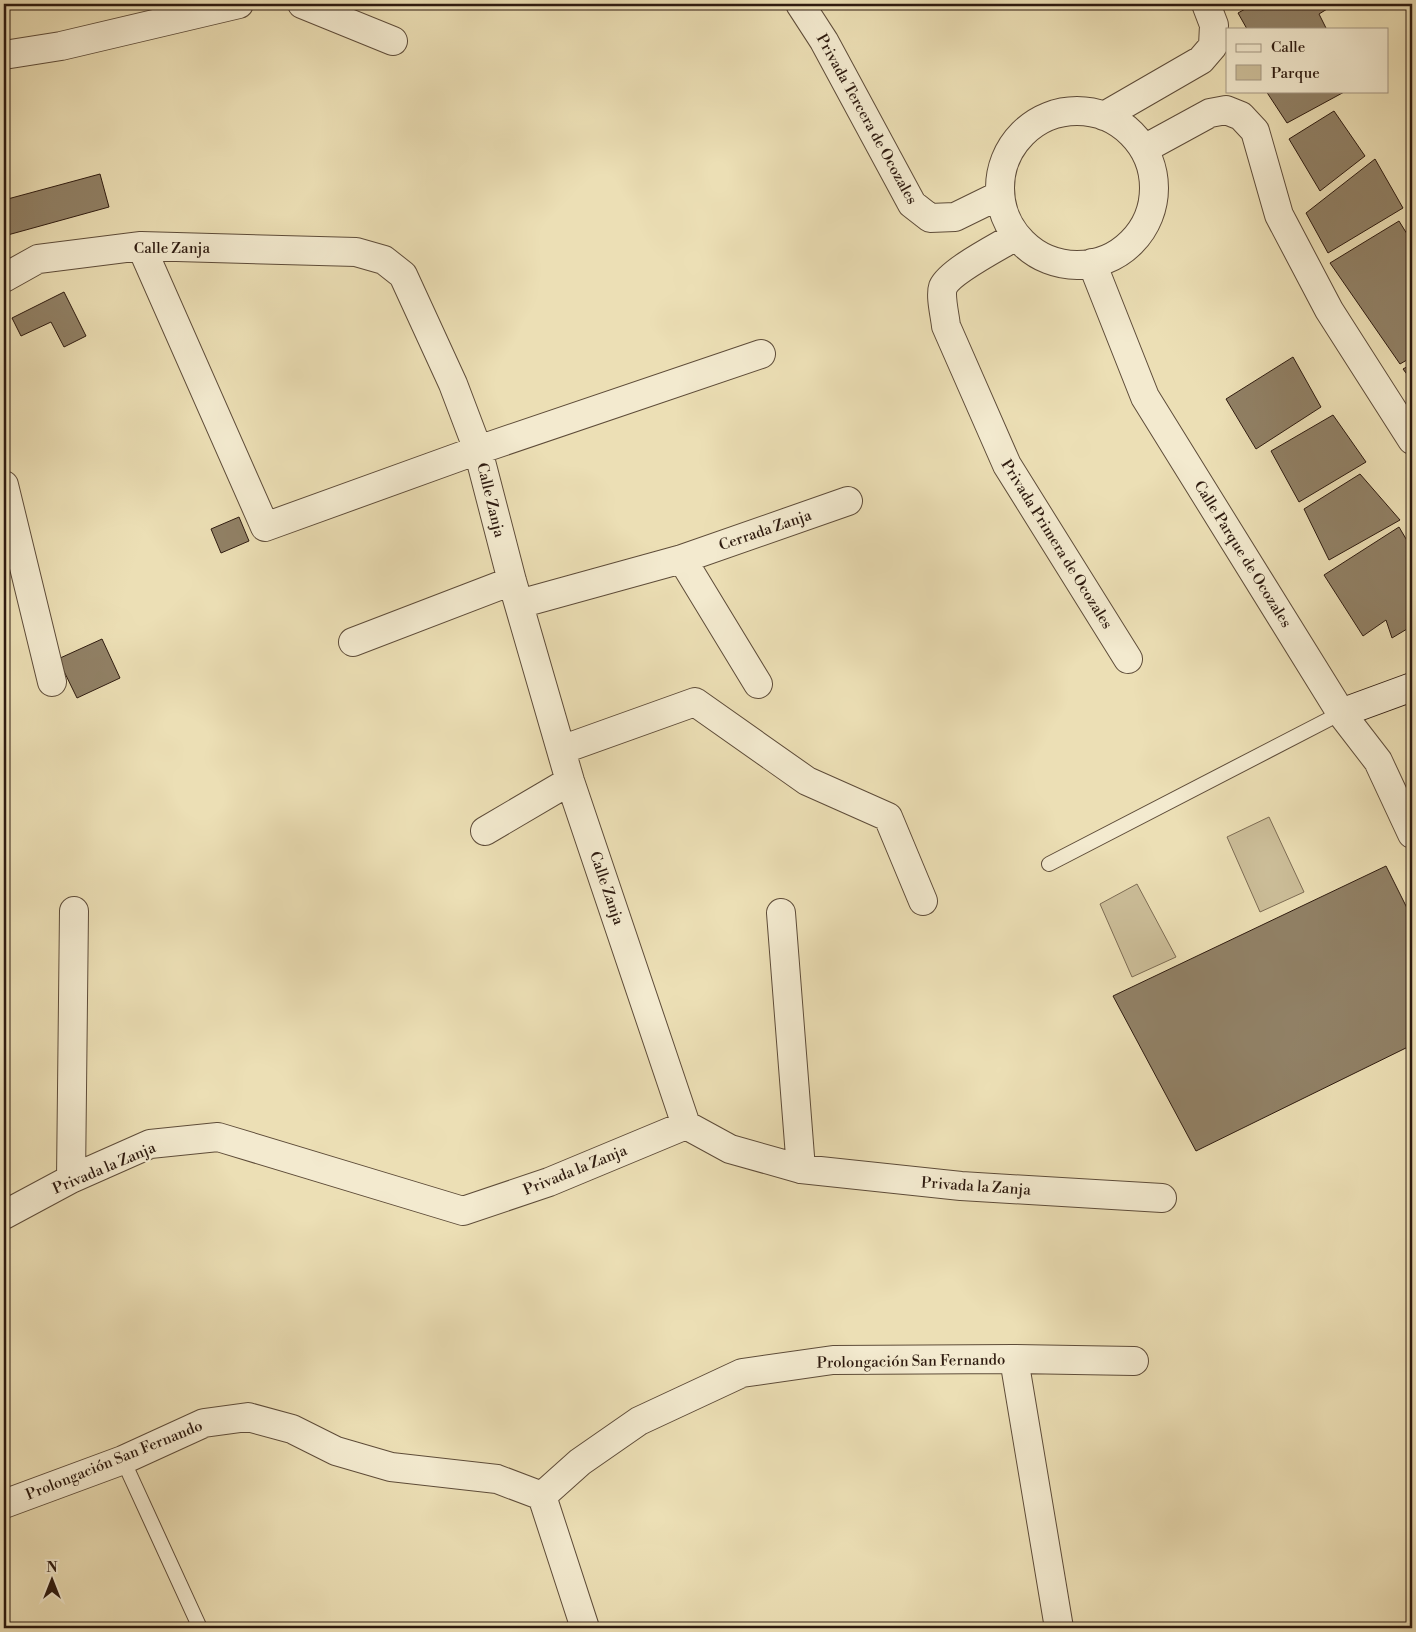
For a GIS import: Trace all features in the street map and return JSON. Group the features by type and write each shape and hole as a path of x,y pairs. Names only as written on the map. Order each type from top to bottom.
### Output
{"street":[{"path":"4,55 61,46 239,4"},
{"path":"302,4 392,41"},
{"name":"Privada Tercera de Ocozales","path":"800,4 824,41 912,204 930,218 955,217 1000,195"},
{"path":"1104,116 1200,60 1213,46 1214,25 1206,4"},
{"path":"1144,149 1210,113 1226,110 1241,116 1255,131 1279,215 1329,310 1412,440"},
{"path":"1078,111 1104,116 1120,124 1133,135 1144,149 1151,166 1154,184 1153,202 1148,220 1138,235 1125,248 1110,258 1092,263 1071,264 1050,260 1032,250 1016,236 1006,216 1000,195 1002,169 1005,161 1012,146 1030,127 1053,114 1078,111"},
{"name":"Privada Primera de Ocozales","path":"1016,236 952,275 943,288 946,326 1007,465 1128,659"},
{"path":"141,246 265,526 478,450 761,354"},
{"name":"Calle Zanja","path":"4,278 38,259 141,246 356,252 384,260 403,275 453,384 478,450 570,781 686,1125"},
{"name":"Calle Parque de Ocozales","path":"1092,263 1145,397 1341,713 1378,761 1412,834"},
{"path":"4,485 52,682"},
{"name":"Cerrada Zanja","path":"353,642 516,592 682,559 848,501"},
{"path":"682,559 758,684"},
{"path":"1341,713 1412,687"},
{"path":"561,750 695,702 807,781 888,817 922,901"},
{"path":"485,831 570,781"},
{"path":"71,1179 74,911"},
{"path":"781,913 801,1169"},
{"name":"Privada la Zanja","path":"4,1215 71,1179 150,1144 218,1137 463,1211 549,1182 686,1125 730,1149 801,1169 960,1186 1162,1198"},
{"path":"1014,1359 1059,1628"},
{"name":"Prolongación San Fernando","path":"4,1504 123,1460 204,1423 248,1417 292,1429 336,1452 391,1467 497,1479 542,1496 580,1462 639,1421 742,1373 833,1360 1014,1359 1134,1361"},
{"path":"542,1496 585,1628"}],"lane":[{"path":"1049,864 1341,713"},
{"path":"123,1460 200,1628"}],"green space":[{"path":"1269,817 1304,892 1260,912 1227,837"},
{"path":"1137,884 1176,957 1132,977 1100,904"}],"building":[{"path":"1254,4 1330,4 1332,6 1319,14 1326,28 1246,28 1238,13"},
{"path":"1267,92 1344,92 1287,123"},
{"path":"1334,111 1365,156 1320,191 1289,139"},
{"path":"1375,159 1403,208 1328,253 1306,213"},
{"path":"100,174 109,207 4,236 4,200"},
{"path":"1399,221 1412,242 1412,357 1400,364 1330,263"},
{"path":"64,292 86,336 64,347 51,322 21,336 12,318"},
{"path":"1293,357 1321,407 1256,449 1226,399"},
{"path":"1412,364 1412,381 1403,369"},
{"path":"1333,415 1366,462 1299,502 1271,451"},
{"path":"1360,474 1400,520 1329,560 1304,509"},
{"path":"239,517 249,541 221,553 211,529"},
{"path":"1399,527 1412,549 1412,626 1392,638 1386,620 1363,636 1324,575"},
{"path":"102,639 120,678 77,698 58,659"},
{"path":"1386,866 1412,918 1412,1045 1196,1151 1113,996"}]}
